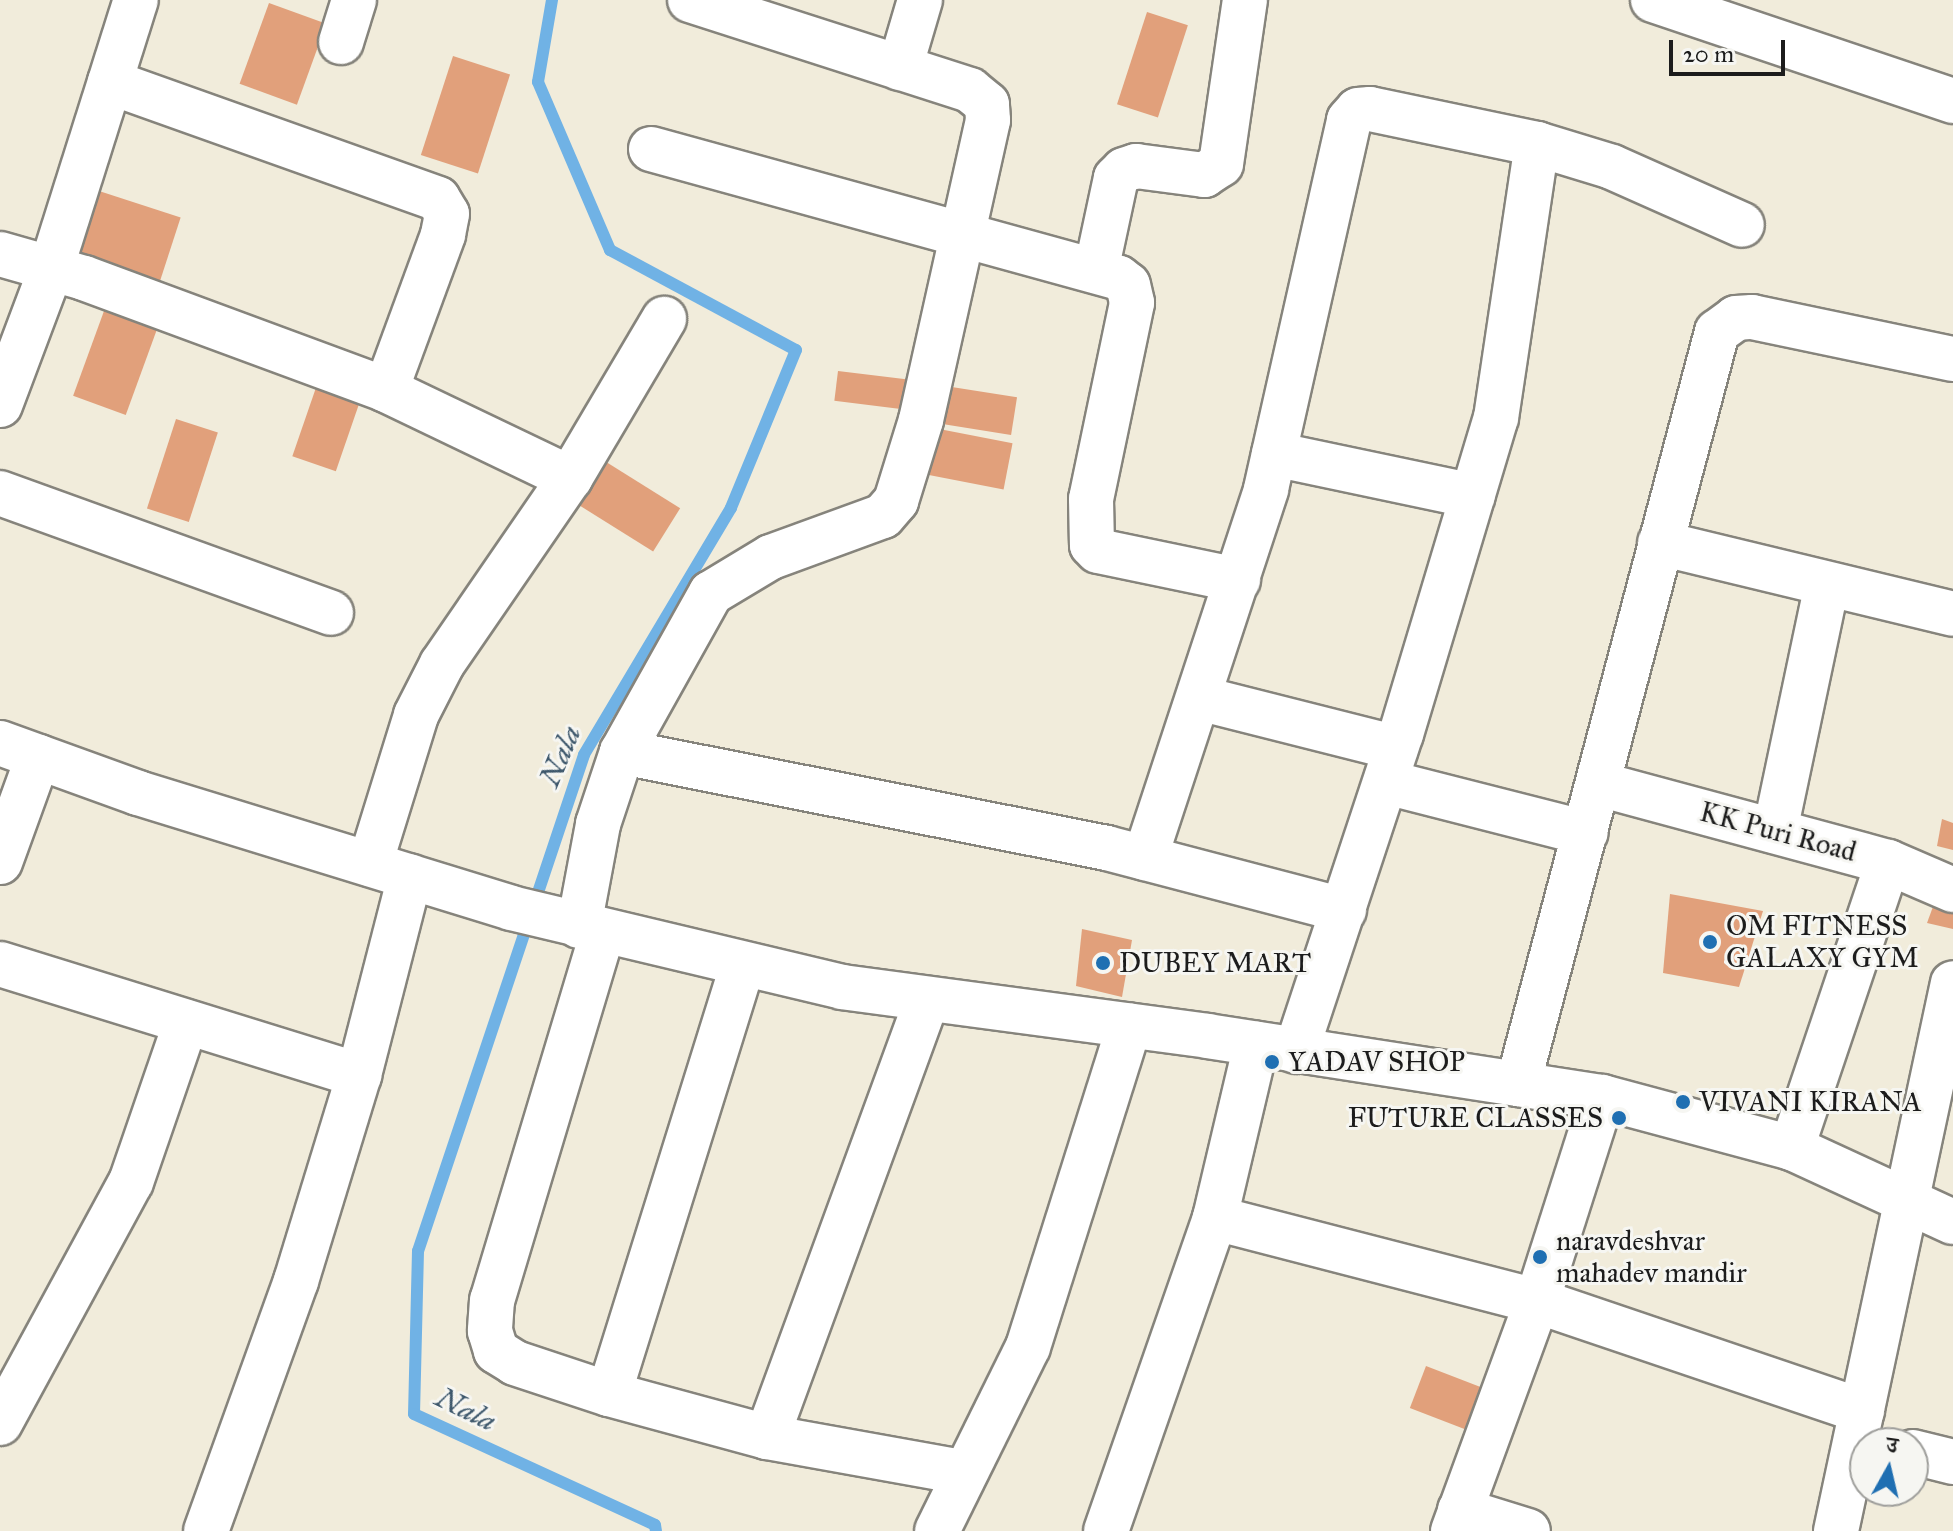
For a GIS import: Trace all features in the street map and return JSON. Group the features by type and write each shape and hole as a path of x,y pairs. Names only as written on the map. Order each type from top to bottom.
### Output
{"street":[{"path":"0,405 51,269 136,0"},
{"path":"341,42 354,0"},
{"path":"690,0 970,90 987,104 983,160 896,501 883,516 771,557 711,593 622,752 598,824 581,926 496,1285 490,1331 496,1351 515,1363 609,1394 767,1437 962,1472"},
{"path":"900,68 920,0"},
{"path":"1096,271 1116,178 1124,170 1136,166 1204,175 1221,164 1245,0"},
{"path":"1653,0 1953,101"},
{"path":"110,82 438,199 447,214 443,235 386,390"},
{"path":"1145,858 1238,580 1274,454 1349,120 1358,110 1370,109 1537,144 1612,167 1742,225"},
{"path":"1106,1531 1276,1048 1344,910 1391,765 1496,418 1512,337 1537,144"},
{"path":"651,149 1096,271 1128,285 1132,303 1091,499 1092,545 1098,551 1238,580"},
{"path":"0,254 51,269 386,390 570,478"},
{"path":"1518,1084 1599,784 1709,347 1724,324 1752,317 1953,359"},
{"path":"206,1531 296,1281 359,1075 416,715 436,677 570,478 664,319"},
{"path":"1274,454 1473,496"},
{"path":"0,493 331,613"},
{"path":"1660,543 1953,614"},
{"path":"1775,831 1827,584"},
{"path":"1199,698 1586,833"},
{"path":"0,862 19,750 511,908 842,987 1129,1026 1602,1097 1792,1148 1953,1222"},
{"path":"622,752 941,813 1145,858 1344,910"},
{"name":"KK Puri Road","path":"1599,784 1888,862 1953,890"},
{"path":"1792,1148 1888,862"},
{"path":"0,964 359,1075"},
{"path":"609,1394 743,964"},
{"path":"1864,1427 1904,1201 1941,1093 1953,983"},
{"path":"767,1437 927,999"},
{"path":"0,1423 131,1182 186,1022"},
{"path":"937,1531 962,1472 1028,1347 1129,1026"},
{"path":"1528,1531 1456,1521 1537,1301 1602,1097"},
{"path":"1215,1218 1537,1301 1853,1427"},
{"path":"1929,1456 1953,1462"},
{"path":"1836,1531 1849,1483"}],"building":[{"path":"269,3 326,24 297,105 240,84"},
{"path":"1147,12 1188,25 1158,118 1117,104"},
{"path":"453,56 510,75 478,173 421,155"},
{"path":"96,190 181,218 160,281 75,254"},
{"path":"108,300 161,319 126,415 73,396"},
{"path":"838,371 918,381 915,411 834,401"},
{"path":"320,376 363,391 336,471 292,456"},
{"path":"939,385 1017,397 1011,435 933,423"},
{"path":"176,419 218,433 189,522 147,508"},
{"path":"934,428 1013,443 1004,489 925,474"},
{"path":"603,460 680,508 653,551 576,503"},
{"path":"1942,819 1953,823 1953,850 1937,846"},
{"path":"1938,893 1953,897 1953,929 1927,923"},
{"name":"OM FITNESS GALAXY GYM","path":"1670,894 1763,911 1739,987 1663,973"},
{"name":"DUBEY MART","path":"1082,929 1132,940 1122,997 1076,986"},
{"path":"1426,1366 1488,1390 1471,1432 1410,1408"}],"waterway":[{"name":"Nala","path":"552,0 538,82 610,250 796,350 731,508 584,755 418,1251 414,1414 655,1525 656,1531"}],"place":[{"name":"OM FITNESS GALAXY GYM","path":"1710,942"},
{"name":"DUBEY MART","path":"1103,963"},
{"name":"YADAV SHOP","path":"1272,1062"},
{"name":"VIVANI KIRANA","path":"1683,1102"},
{"name":"FUTURE CLASSES","path":"1619,1118"},
{"name":"naravdeshvar mahadev mandir","path":"1540,1257"}]}
